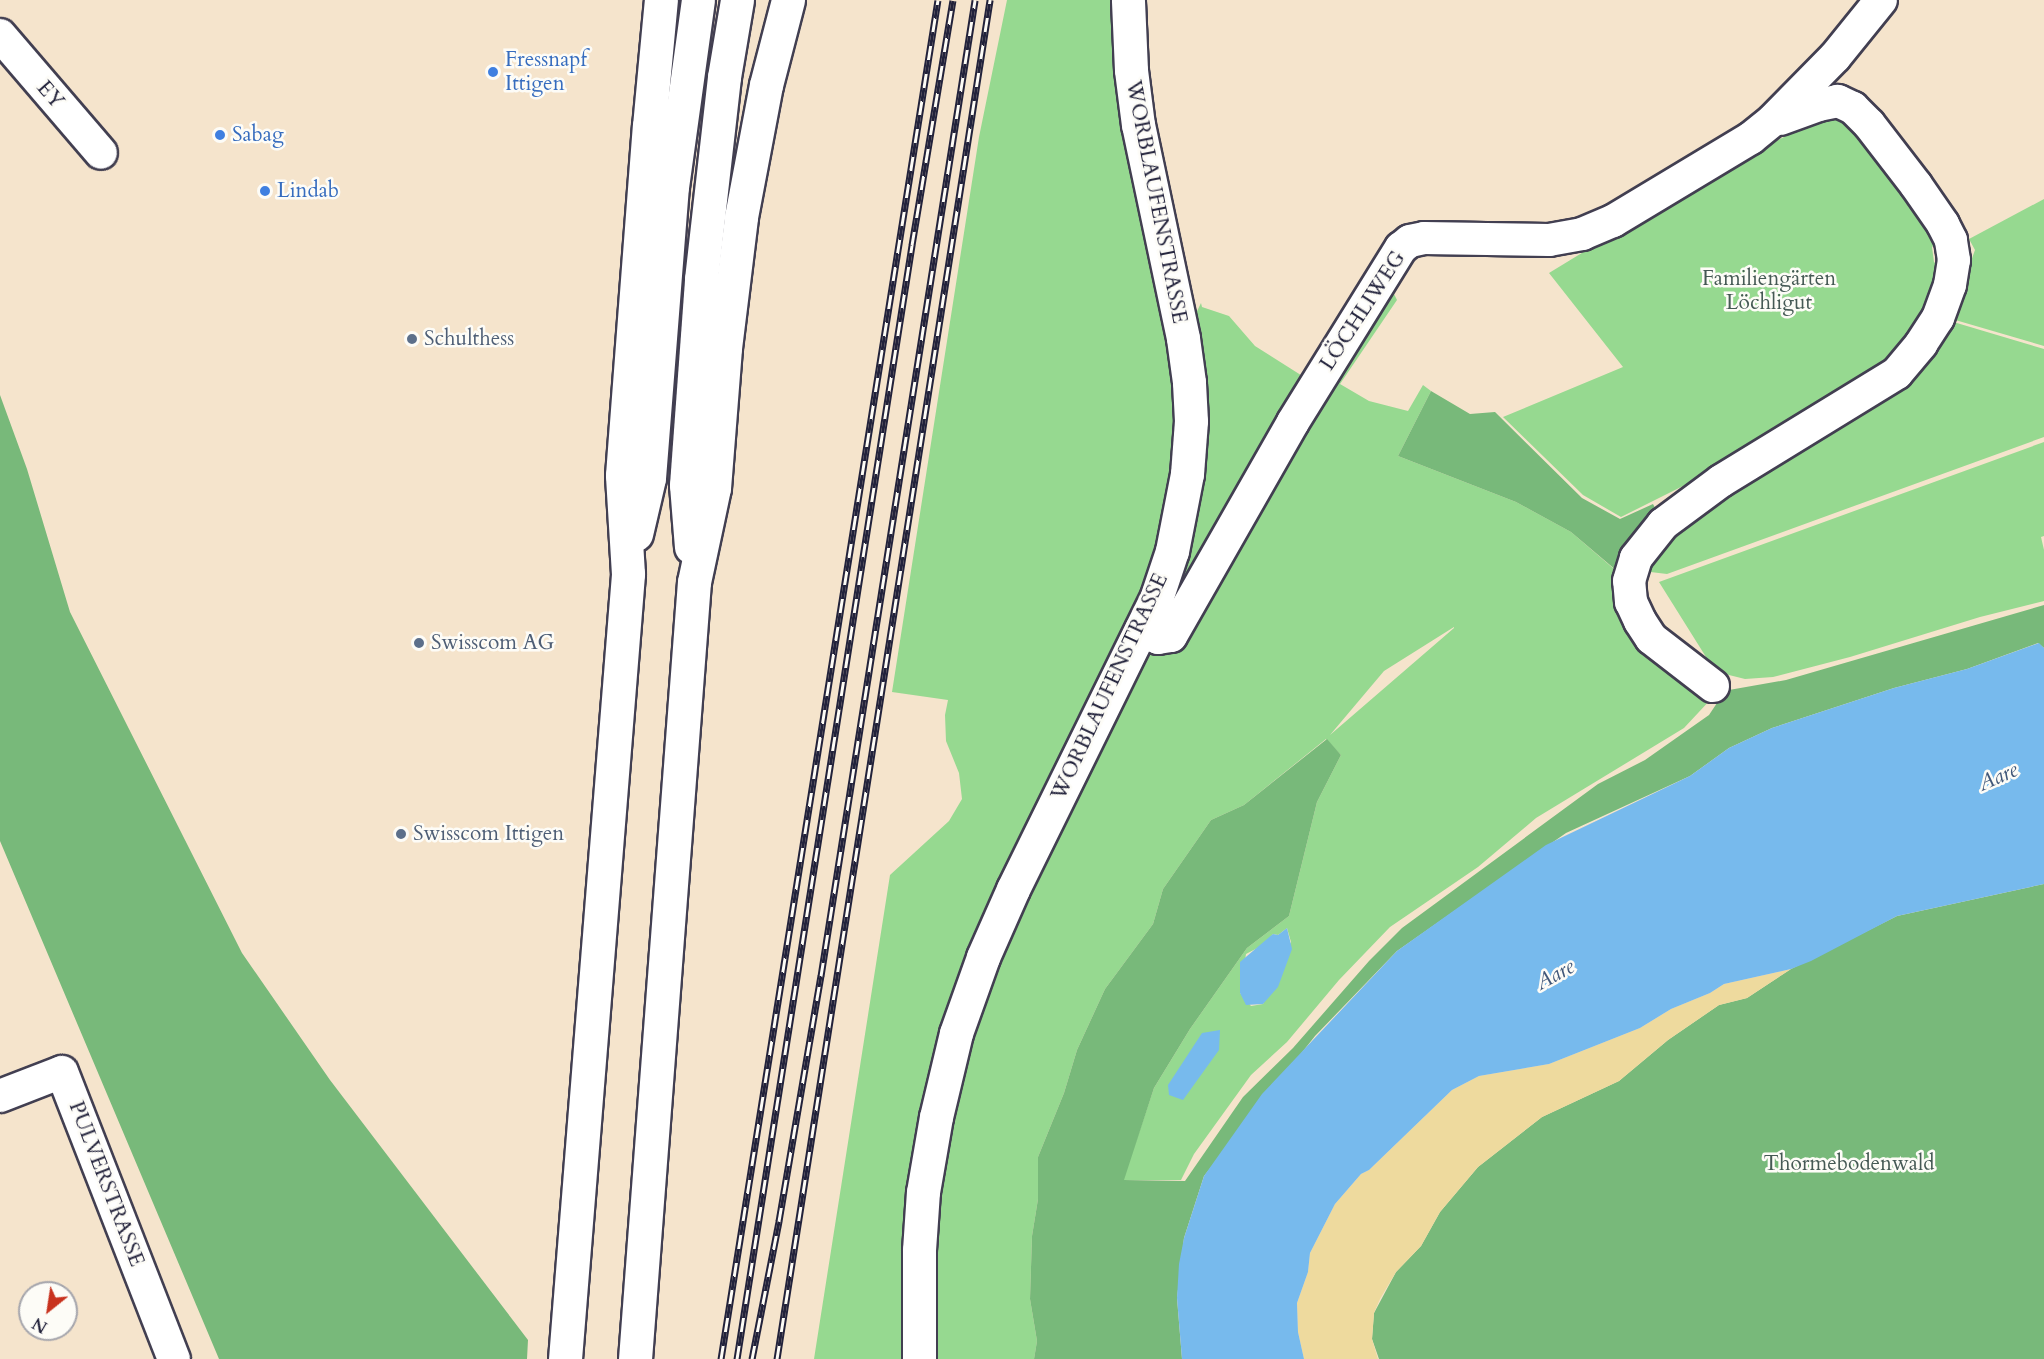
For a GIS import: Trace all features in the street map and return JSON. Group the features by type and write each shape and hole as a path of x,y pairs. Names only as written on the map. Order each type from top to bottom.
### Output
{"main road":[{"path":"628,574 622,475 649,126 662,0"},
{"path":"565,1359 628,574 649,478 674,175 698,0"},
{"path":"694,582 686,485 687,464 707,214 724,77 737,0"},
{"path":"635,1359 694,582 714,488 725,348 741,217 766,85 788,0"},
{"name":"WORBLAUFENSTRASSE","path":"919,1359 919,1250 923,1192 936,1117 956,1033 983,957 1013,889 1157,596 1172,551 1187,474 1191,421 1189,382 1183,338 1138,125 1131,70 1128,0"}],"street":[{"name":"LÖCHLIWEG","path":"1141,630 1158,638 1171,636 1293,422 1401,248 1410,241 1424,238 1549,240 1582,234 1613,221 1751,138 1773,120 1837,55 1881,0"},
{"name":"EY","path":"0,35 101,153"},
{"name":"LÖCHLIWEG","path":"1713,686 1651,638 1640,621 1631,602 1629,581 1636,558 1664,524 1721,481 1897,372 1921,345 1938,318 1950,285 1954,260 1951,240 1942,224 1916,185 1869,124 1853,108 1838,101 1773,120"},
{"name":"PULVERSTRASSE","path":"0,1096 62,1072 174,1359"}],"green space":[{"path":"1007,0 1114,0 1176,382 1173,477 1157,549 1143,591 970,952 907,1359 814,1359 890,875 949,821 962,799 959,773 946,741 945,715 948,700 892,692 979,137"},
{"name":"Familiengärten Löchligut","path":"1837,114 1872,142 1937,243 1932,247 1934,262 1941,268 1946,278 1906,349 1765,445 1621,517 1583,495 1503,417 1623,367 1549,273 1713,173 1827,115"},
{"path":"2044,199 2044,346 1945,317 1963,262 1970,264 1975,250 1969,239"},
{"path":"1381,282 1393,292 1397,300 1340,384 1369,401 1408,411 1423,385 1431,391 1398,456 1516,502 1571,532 1628,581 1712,698 1684,728 1536,818 1478,867 1390,927 1339,980 1287,1042 1251,1075 1194,1154 1181,1180 1123,1180 1154,1088 1190,1029 1247,948 1289,916 1317,802 1341,755 1326,739 1244,805 1211,820 1163,889 1153,924 1105,989 1077,1050 1064,1093 1038,1157 1038,1199 1032,1236 1030,1299 1037,1341 1034,1359 921,1359 957,1033 1159,595 1184,338 1201,303 1202,307 1229,316 1255,346 1315,384","holes":["1454,628 1330,735 1384,671","1287,928 1291,942 1263,1004 1251,1006 1240,993 1246,954 1265,944 1273,934 1278,935"]},
{"path":"1940,318 2044,349 2044,437 1667,574 1634,570 1637,558 1788,442"},
{"path":"1431,391 1470,414 1495,412 1582,498 1620,519 1653,504 1663,523 1617,571 1571,532 1516,502 1398,456"},
{"path":"0,395 27,469 70,612 242,953 330,1080 528,1340 527,1359 219,1359 0,841"},
{"path":"2044,442 2044,536 2041,537 2044,550 2044,601 1980,617 1850,657 1773,677 1745,679 1725,674 1711,665 1659,582"},
{"path":"2044,605 2044,648 2038,643 1967,669 1894,688 1772,728 1729,748 1690,776 1566,833 1397,951 1315,1036 1204,1176 1184,1238 1177,1298 1182,1359 1034,1359 1037,1341 1030,1299 1032,1236 1038,1199 1038,1157 1064,1093 1077,1050 1105,989 1153,924 1163,889 1211,820 1244,805 1327,739 1341,755 1317,802 1289,916 1247,948 1190,1029 1154,1088 1124,1180 1185,1181 1243,1097 1293,1048 1369,961 1402,928 1598,784 1645,760 1709,715 1717,703 1713,686 1729,690 1786,680"},
{"name":"Thormebodenwald","path":"2044,884 2044,1359 1379,1359 1372,1339 1374,1313 1396,1272 1421,1246 1440,1212 1478,1167 1542,1117 1619,1081 1668,1040 1719,1005 1747,998 1791,969 1897,916"}],"sand":[{"path":"1791,969 1747,998 1719,1005 1668,1040 1619,1081 1542,1117 1478,1167 1440,1212 1421,1246 1396,1272 1380,1299 1374,1313 1372,1339 1378,1359 1304,1359 1298,1332 1297,1303 1308,1272 1310,1253 1335,1204 1361,1174 1369,1170 1452,1090 1479,1076 1549,1064 1640,1028 1671,1009 1710,993 1724,984"}],"water":[{"name":"Aare","path":"2039,643 2044,648 2044,884 1897,916 1811,961 1791,969 1724,984 1710,993 1671,1009 1640,1028 1549,1064 1479,1076 1452,1090 1369,1170 1361,1174 1335,1204 1310,1253 1308,1272 1297,1303 1298,1332 1304,1359 1182,1359 1177,1298 1179,1264 1184,1238 1204,1176 1262,1094 1397,951 1546,845 1690,776 1729,748 1772,728 1894,688 1967,669"},
{"path":"1287,928 1292,949 1278,987 1263,1004 1246,1005 1240,993 1240,962 1273,934 1278,935"},
{"path":"1220,1030 1219,1050 1183,1100 1169,1095 1168,1085 1202,1033"}],"railway":[{"path":"721,1359 938,0"},
{"path":"737,1359 912,245 953,0"},
{"path":"752,1359 779,1221 821,976 975,0"},
{"path":"777,1359 990,0"}],"place":[{"name":"Fressnapf Ittigen","path":"493,72"},
{"name":"Sabag","path":"220,135"},
{"name":"Lindab","path":"265,191"},
{"name":"Schulthess","path":"412,339"},
{"name":"Swisscom AG","path":"419,643"},
{"name":"Swisscom Ittigen","path":"401,834"}]}
